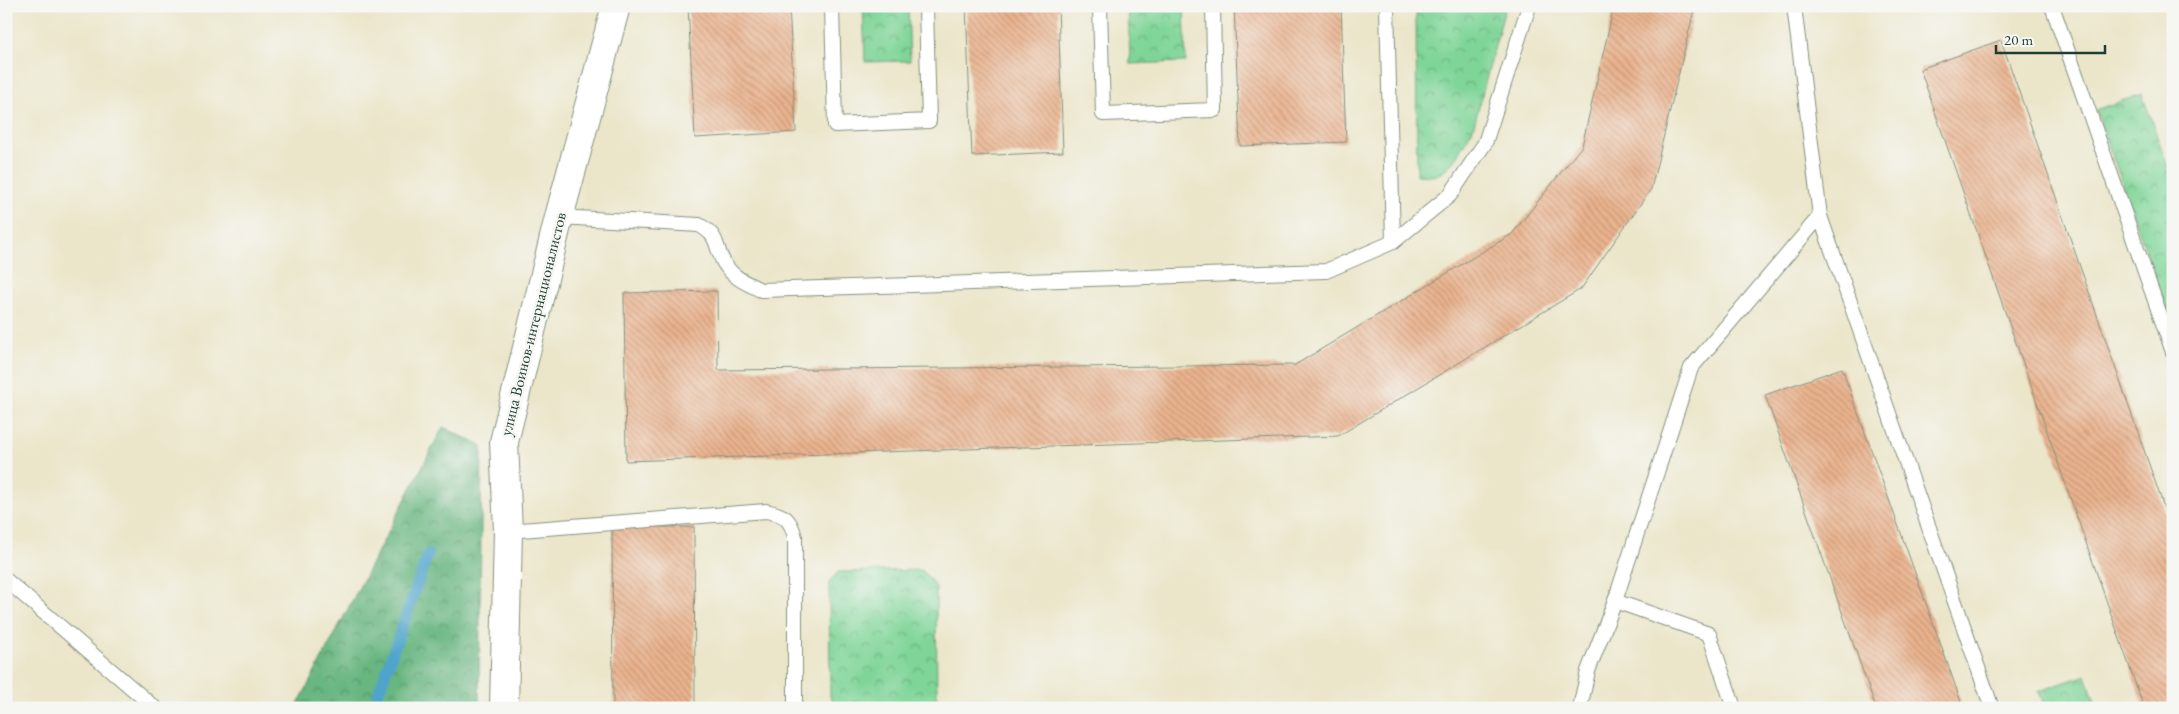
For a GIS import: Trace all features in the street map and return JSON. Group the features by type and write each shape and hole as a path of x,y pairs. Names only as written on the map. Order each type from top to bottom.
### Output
{"street":[{"name":"улица Воинов-интернационалистов","path":"504,708 508,531 504,442 559,217 616,6"}],"lane":[{"path":"832,6 835,125 929,121 926,6"},
{"path":"1100,6 1103,114 1215,110 1213,6"},
{"path":"1387,6 1393,242"},
{"path":"559,217 699,225 708,230 714,237 723,262 737,279 761,290 1326,271 1393,242 1450,194 1485,143 1529,6"},
{"path":"1794,6 1820,216 1992,708"},
{"path":"2052,6 2173,352"},
{"path":"1580,708 1588,671 1615,601 1691,368 1820,216"},
{"path":"508,531 766,511 781,514 791,523 795,537 795,708"},
{"path":"6,580 155,708"},
{"path":"1615,601 1709,634 1734,708"}],"green space":[{"path":"863,6 908,6 910,61 865,62"},
{"path":"1128,6 1184,6 1186,62 1130,64"},
{"path":"1505,8 1473,129 1453,162 1443,172 1434,176 1417,175 1416,9"},
{"path":"2142,94 2173,181 2173,327 2096,110"},
{"path":"443,427 482,446 479,708 296,708"},
{"path":"922,570 936,587 937,699 922,708 839,708 830,697 829,582 838,572"},
{"path":"2086,675 2097,708 2045,708 2039,691"}],"building":[{"path":"688,6 789,6 796,132 695,138"},
{"path":"966,6 1058,6 1063,152 972,156"},
{"path":"1234,6 1341,6 1346,142 1240,146"},
{"path":"1614,6 1695,6 1651,189 1581,289 1338,436 626,461 624,293 717,291 718,370 1295,365 1512,234 1582,146"},
{"path":"2001,40 2173,533 2173,708 2144,708 1920,69"},
{"path":"1842,368 1963,708 1876,708 1765,395"},
{"path":"612,527 694,527 695,708 613,708"}],"waterway":[{"path":"373,708 428,554"}]}
